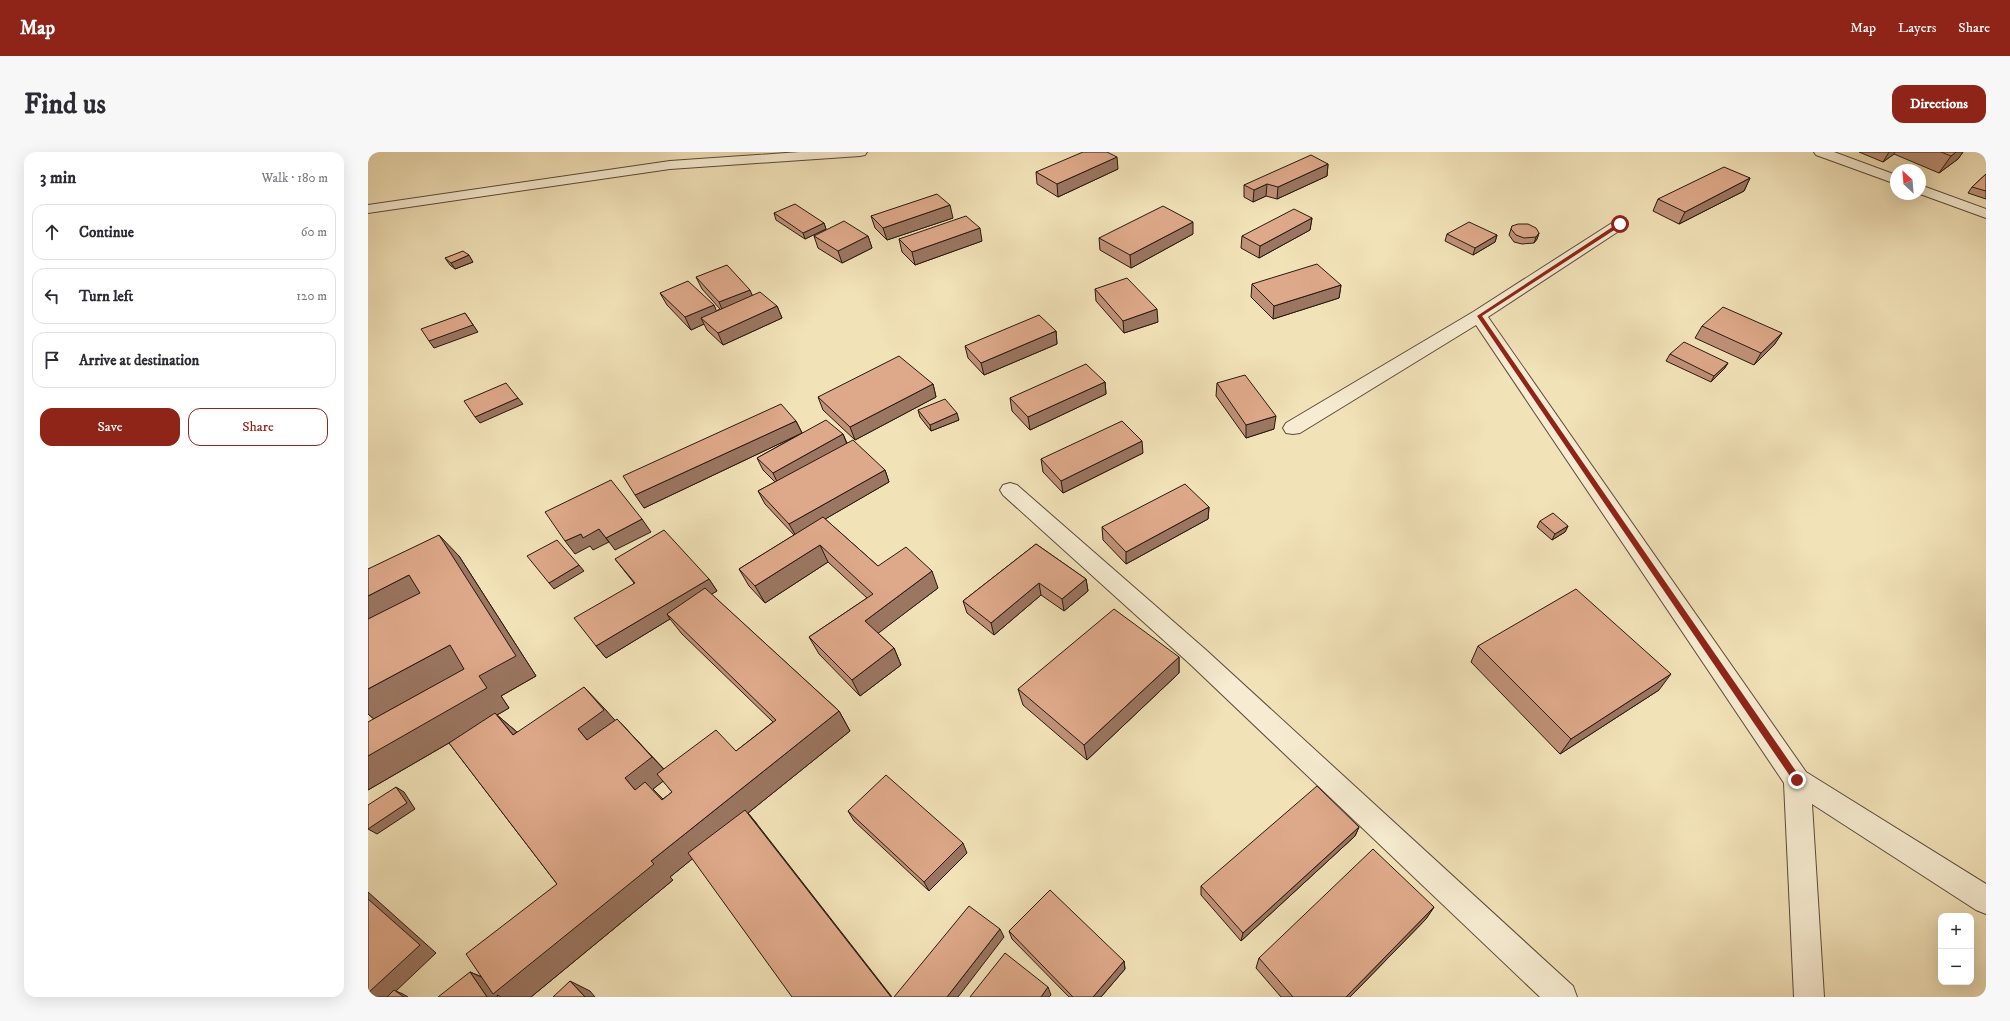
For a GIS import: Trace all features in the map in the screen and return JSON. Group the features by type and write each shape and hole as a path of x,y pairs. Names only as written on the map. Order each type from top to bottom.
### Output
{"street":[{"path":"368,209 670,165 860,152"},
{"path":"1821,152 1890,178"},
{"path":"1926,191 1986,214"},
{"path":"1293,428 1479,316 1620,224"},
{"path":"1479,316 1797,780 1986,900"},
{"path":"1010,490 1198,657 1562,997"},
{"path":"1797,780 1809,997"}],"building":[{"path":"1083,152 1107,152 1117,157 1057,184 1036,172"},
{"path":"1941,152 1956,152 1951,156"},
{"path":"1311,155 1328,164 1278,187 1267,184 1254,190 1244,185"},
{"path":"1724,167 1750,178 1685,212 1658,199"},
{"path":"1986,174 1986,191 1972,187"},
{"path":"937,194 950,205 883,228 871,216"},
{"path":"795,204 824,223 803,233 774,213"},
{"path":"1163,206 1193,222 1130,255 1099,238"},
{"path":"1294,209 1312,218 1260,246 1242,236"},
{"path":"966,216 980,228 912,252 899,239"},
{"path":"844,221 868,236 838,251 814,236"},
{"path":"1469,222 1497,235 1475,248 1447,234"},
{"path":"1518,224 1528,224 1536,228 1539,233 1536,237 1524,238 1516,235 1511,229 1512,226"},
{"path":"463,251 469,255 451,263 445,258"},
{"path":"1317,264 1341,285 1274,306 1252,284"},
{"path":"727,265 750,290 719,302 696,277"},
{"path":"1127,278 1157,309 1123,321 1095,289"},
{"path":"688,281 714,305 685,317 660,293"},
{"path":"760,292 777,306 718,333 701,318"},
{"path":"1723,307 1782,333 1761,353 1702,326"},
{"path":"465,313 473,325 429,341 421,329"},
{"path":"1039,315 1056,331 981,363 965,346"},
{"path":"1684,342 1728,363 1714,376 1670,354"},
{"path":"899,356 933,384 850,427 818,397"},
{"path":"1086,364 1105,382 1028,417 1010,398"},
{"path":"1245,375 1276,416 1246,425 1217,383"},
{"path":"506,383 518,398 475,417 464,401"},
{"path":"945,399 957,413 930,425 918,410"},
{"path":"781,404 796,421 635,495 623,476"},
{"path":"826,420 843,434 773,473 757,458"},
{"path":"1122,421 1142,441 1061,481 1041,459"},
{"path":"853,440 885,470 789,524 758,491"},
{"path":"611,480 642,519 606,538 599,529 583,538 581,534 565,541 545,512"},
{"path":"1185,484 1209,507 1126,552 1102,527"},
{"path":"1553,513 1568,526 1555,534 1540,521"},
{"path":"823,517 878,566 906,547 932,571 865,621 894,648 852,680 809,637 873,594 820,545 755,586 739,569"},
{"path":"664,530 709,579 596,646 574,618 635,583 615,559"},
{"path":"439,535 516,656 479,676 487,688 368,756 368,722 464,669 450,645 368,689 368,619 420,593 409,575 368,596 368,569"},
{"path":"557,540 579,565 549,583 527,556"},
{"path":"1036,544 1086,579 1062,599 1039,583 991,623 963,601"},
{"path":"705,588 839,711 651,861 654,864 493,994 466,954 557,884 449,743 495,713 513,735 584,687 604,710 578,729 587,740 617,719 652,757 625,778 635,790 645,782 662,800 672,792 657,774 716,730 736,751 776,720 667,614"},
{"path":"1576,589 1671,674 1571,739 1478,646"},
{"path":"1114,609 1179,657 1084,745 1018,689"},
{"path":"886,775 963,843 924,882 848,811"},
{"path":"1317,786 1359,827 1243,933 1201,886"},
{"path":"396,787 407,803 368,829 368,805"},
{"path":"745,810 891,997 792,997 688,853"},
{"path":"1373,849 1434,907 1346,997 1293,997 1259,958"},
{"path":"1050,890 1124,961 1093,997 1073,997 1009,931"},
{"path":"368,899 420,945 368,993"},
{"path":"969,906 1000,929 947,997 894,997"},
{"path":"1005,953 1048,987 1041,997 970,997"},
{"path":"470,972 487,997 438,997"},
{"path":"570,981 585,997 553,997"},
{"path":"394,990 404,997 387,997"}],"route":[{"path":"1620,224 1479,316 1797,780"}]}
